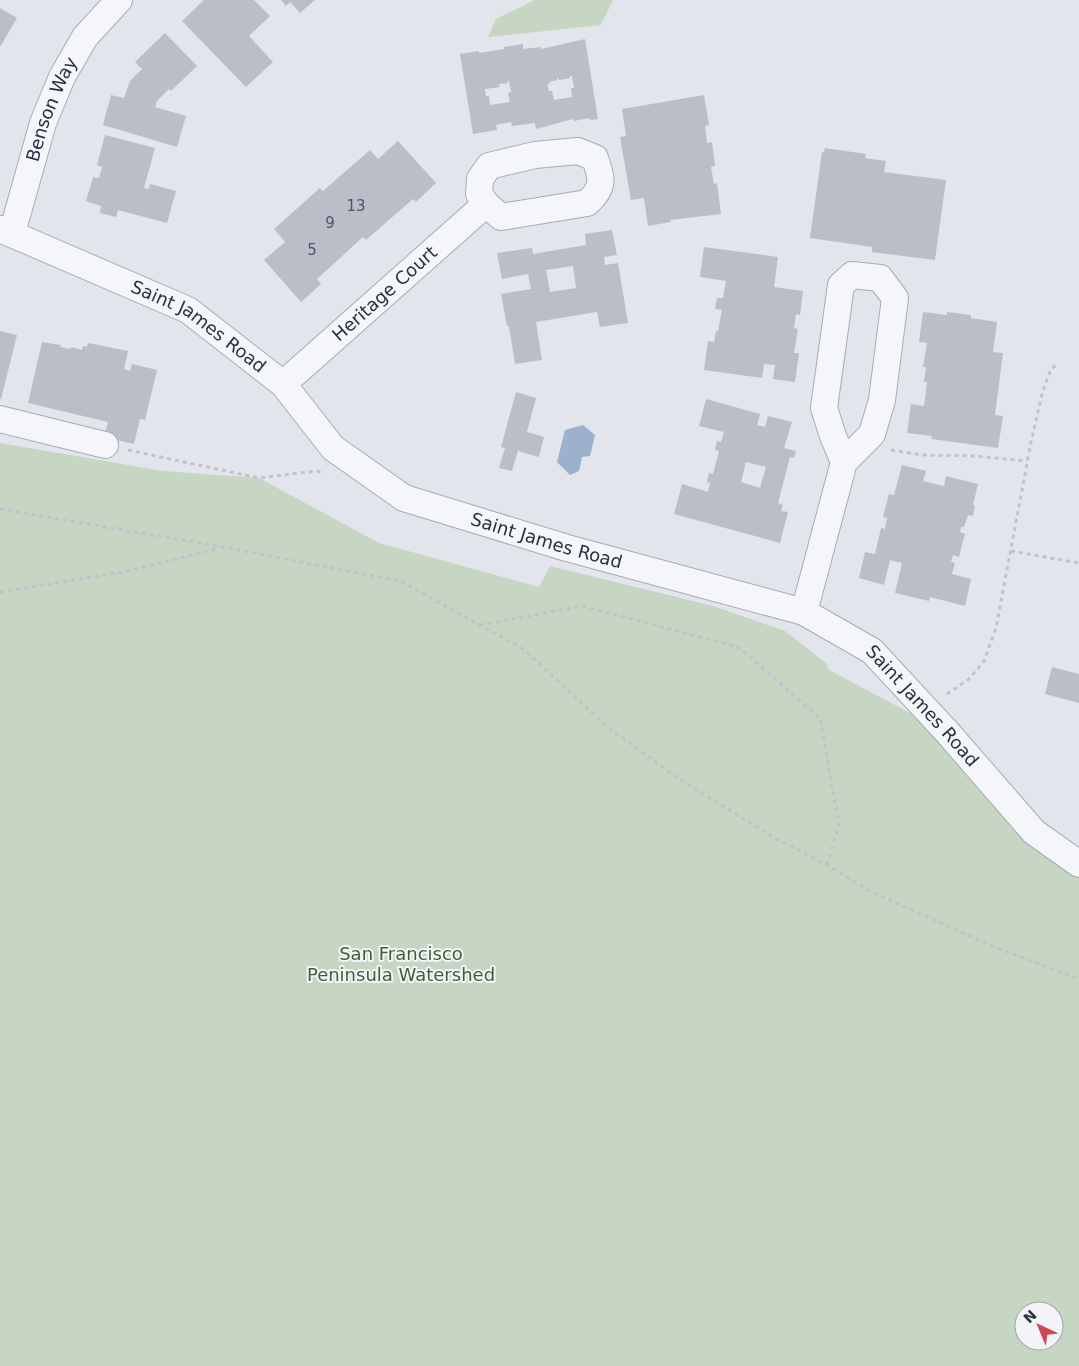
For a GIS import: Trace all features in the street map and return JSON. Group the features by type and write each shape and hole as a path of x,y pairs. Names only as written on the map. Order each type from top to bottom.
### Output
{"street":[{"name":"Benson Way","path":"6,231 43,123 62,78 85,37 119,0"},
{"name":"Heritage Court","path":"283,384 486,204"},
{"name":"Saint James Road","path":"6,231 188,310 283,384 333,448 404,498 567,548 804,612 872,651 948,732 1034,832 1079,864"},
{"path":"804,612 852,454 872,434 882,400 895,298 880,278 852,276 841,285 824,408 833,436 852,454"},
{"path":"0,419 106,445"}],"path":[{"path":"945,696 969,679 984,661 996,628 1027,461 1043,390 1051,369 1057,365"},
{"path":"106,445 260,478 316,471 325,473"},
{"path":"852,454 975,456 1027,461"},
{"path":"0,509 223,547 400,581 525,650 605,725 679,779 773,837 827,865 870,891 992,946 1079,979"},
{"path":"0,592 123,572 223,547"},
{"path":"1011,551 1079,563"},
{"path":"480,625 582,606 738,647 820,718 839,824 827,865"}],"green space":[{"path":"535,0 613,0 601,25 488,37 496,19"},
{"name":"San Francisco Peninsula Watershed","path":"0,443 163,471 259,478 379,543 539,587 550,566 713,606 785,631 826,663 829,670 948,733 1079,864 1079,1366 0,1366"}],"water":[{"path":"583,425 595,435 590,456 582,457 579,471 570,475 557,462 565,430"}],"building":[{"path":"204,0 254,0 270,16 249,36 273,62 246,87 182,21"},
{"path":"281,0 315,0 300,13 290,2 286,6"},
{"path":"0,8 17,18 0,47"},
{"path":"165,33 197,66 171,91 169,89 157,101 155,107 186,116 177,147 103,125 111,95 124,98 130,81 142,69 135,62"},
{"path":"585,39 598,119 590,120 589,118 574,121 573,119 536,129 535,123 512,126 511,122 496,125 497,130 473,134 460,54 479,51 479,53 523,44 523,49 541,47 541,49","holes":["572,76 574,88 571,88 572,97 554,100 552,91 549,91 547,84 557,80 557,78 559,80 570,78","507,81 509,81 511,92 508,93 510,102 490,105 489,96 486,96 485,89 500,87 499,84 508,83"]},
{"path":"704,95 709,125 705,126 707,143 712,142 715,166 711,167 714,184 717,183 721,214 670,220 671,222 648,226 644,198 631,200 620,137 626,136 622,109"},
{"path":"105,135 155,148 144,188 149,189 150,184 176,191 167,223 118,210 116,217 100,213 101,206 86,201 93,177 99,178 102,167 97,165"},
{"path":"398,141 436,183 416,202 413,199 366,240 363,237 317,279 321,284 301,302 264,260 285,242 274,229 320,188 323,191 370,150 378,159"},
{"path":"825,148 866,154 865,158 886,161 884,172 946,180 935,260 872,252 872,247 810,238 822,152 824,152"},
{"path":"612,230 617,255 604,257 605,265 618,263 628,323 600,327 597,312 536,322 542,360 515,364 509,326 507,326 501,294 531,289 528,274 502,279 497,253 532,248 533,254 586,245 585,234","holes":["573,266 576,288 550,292 546,270"]},
{"path":"704,247 778,257 774,287 803,291 800,315 796,314 794,328 798,329 794,353 799,353 795,382 773,379 775,365 764,364 762,378 704,370 708,341 714,342 722,310 715,309 717,298 723,298 726,281 700,277"},
{"path":"923,312 971,315 971,318 997,322 993,352 1003,353 995,415 1003,416 998,448 931,439 932,436 907,433 911,404 924,406 927,382 924,382 926,367 923,367 927,343 919,342"},
{"path":"0,331 17,335 1,399 0,399"},
{"path":"42,342 61,345 60,347 70,349 71,347 82,350 83,346 87,347 88,343 128,351 124,369 130,371 132,364 157,370 145,420 140,419 134,444 104,437 108,422 28,403"},
{"path":"516,392 536,398 527,432 544,437 539,457 518,451 512,471 499,468 505,448 501,447"},
{"path":"706,399 760,414 757,425 765,427 768,416 792,422 784,448 796,451 794,458 790,457 778,503 783,505 781,511 788,512 780,543 674,514 682,484 708,492 710,483 707,482 709,473 713,474 719,451 715,450 717,441 721,442 724,432 699,426","holes":["746,462 766,467 760,488 741,482"]},
{"path":"902,465 926,471 923,481 944,486 946,476 978,484 973,505 975,506 973,516 968,515 964,527 961,527 960,532 965,534 959,557 953,555 951,562 955,563 952,574 971,579 965,606 930,597 929,601 895,593 902,563 890,560 884,585 859,578 865,552 875,554 881,528 885,529 887,518 883,517 889,494 894,495"},
{"path":"1052,667 1079,674 1079,703 1045,694"}]}
